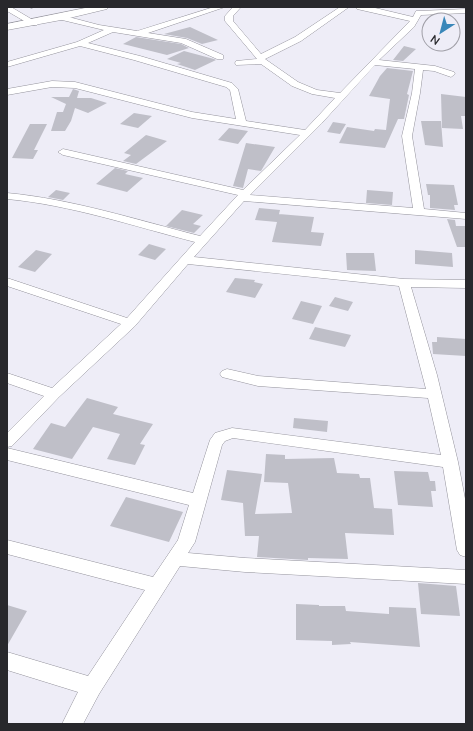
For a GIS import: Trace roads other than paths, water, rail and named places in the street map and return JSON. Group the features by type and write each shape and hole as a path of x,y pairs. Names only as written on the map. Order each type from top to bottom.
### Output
{"street":[{"path":"7,27 34,23 103,7"},
{"path":"136,34 221,7"},
{"path":"237,7 229,16 229,21 262,60 295,84 315,92 342,96"},
{"path":"239,63 262,60 298,39 345,7"},
{"path":"360,7 417,16 466,11"},
{"path":"7,8 34,23"},
{"path":"7,442 54,394 130,323 243,196 307,133 417,16"},
{"path":"61,17 113,30 183,41 220,57"},
{"path":"7,65 80,44 113,30"},
{"path":"80,44 137,58 230,85 234,89 242,124"},
{"path":"373,62 442,70 451,74"},
{"path":"419,67 416,93 407,136 419,211"},
{"path":"7,92 52,84 75,85 192,115 307,133"},
{"path":"63,152 243,196 466,216"},
{"path":"7,196 29,198 70,206 203,240"},
{"path":"186,260 404,283 466,284"},
{"path":"7,282 130,323"},
{"path":"404,283 434,394 450,462 466,550"},
{"path":"227,374 258,381 434,394"},
{"path":"7,378 54,394"},
{"path":"72,724 92,687 186,542 215,444 220,437 232,433 450,462"},
{"path":"7,454 199,501"},
{"path":"7,547 158,586"},
{"path":"176,559 245,566 466,576"},
{"path":"7,661 92,687"}]}
